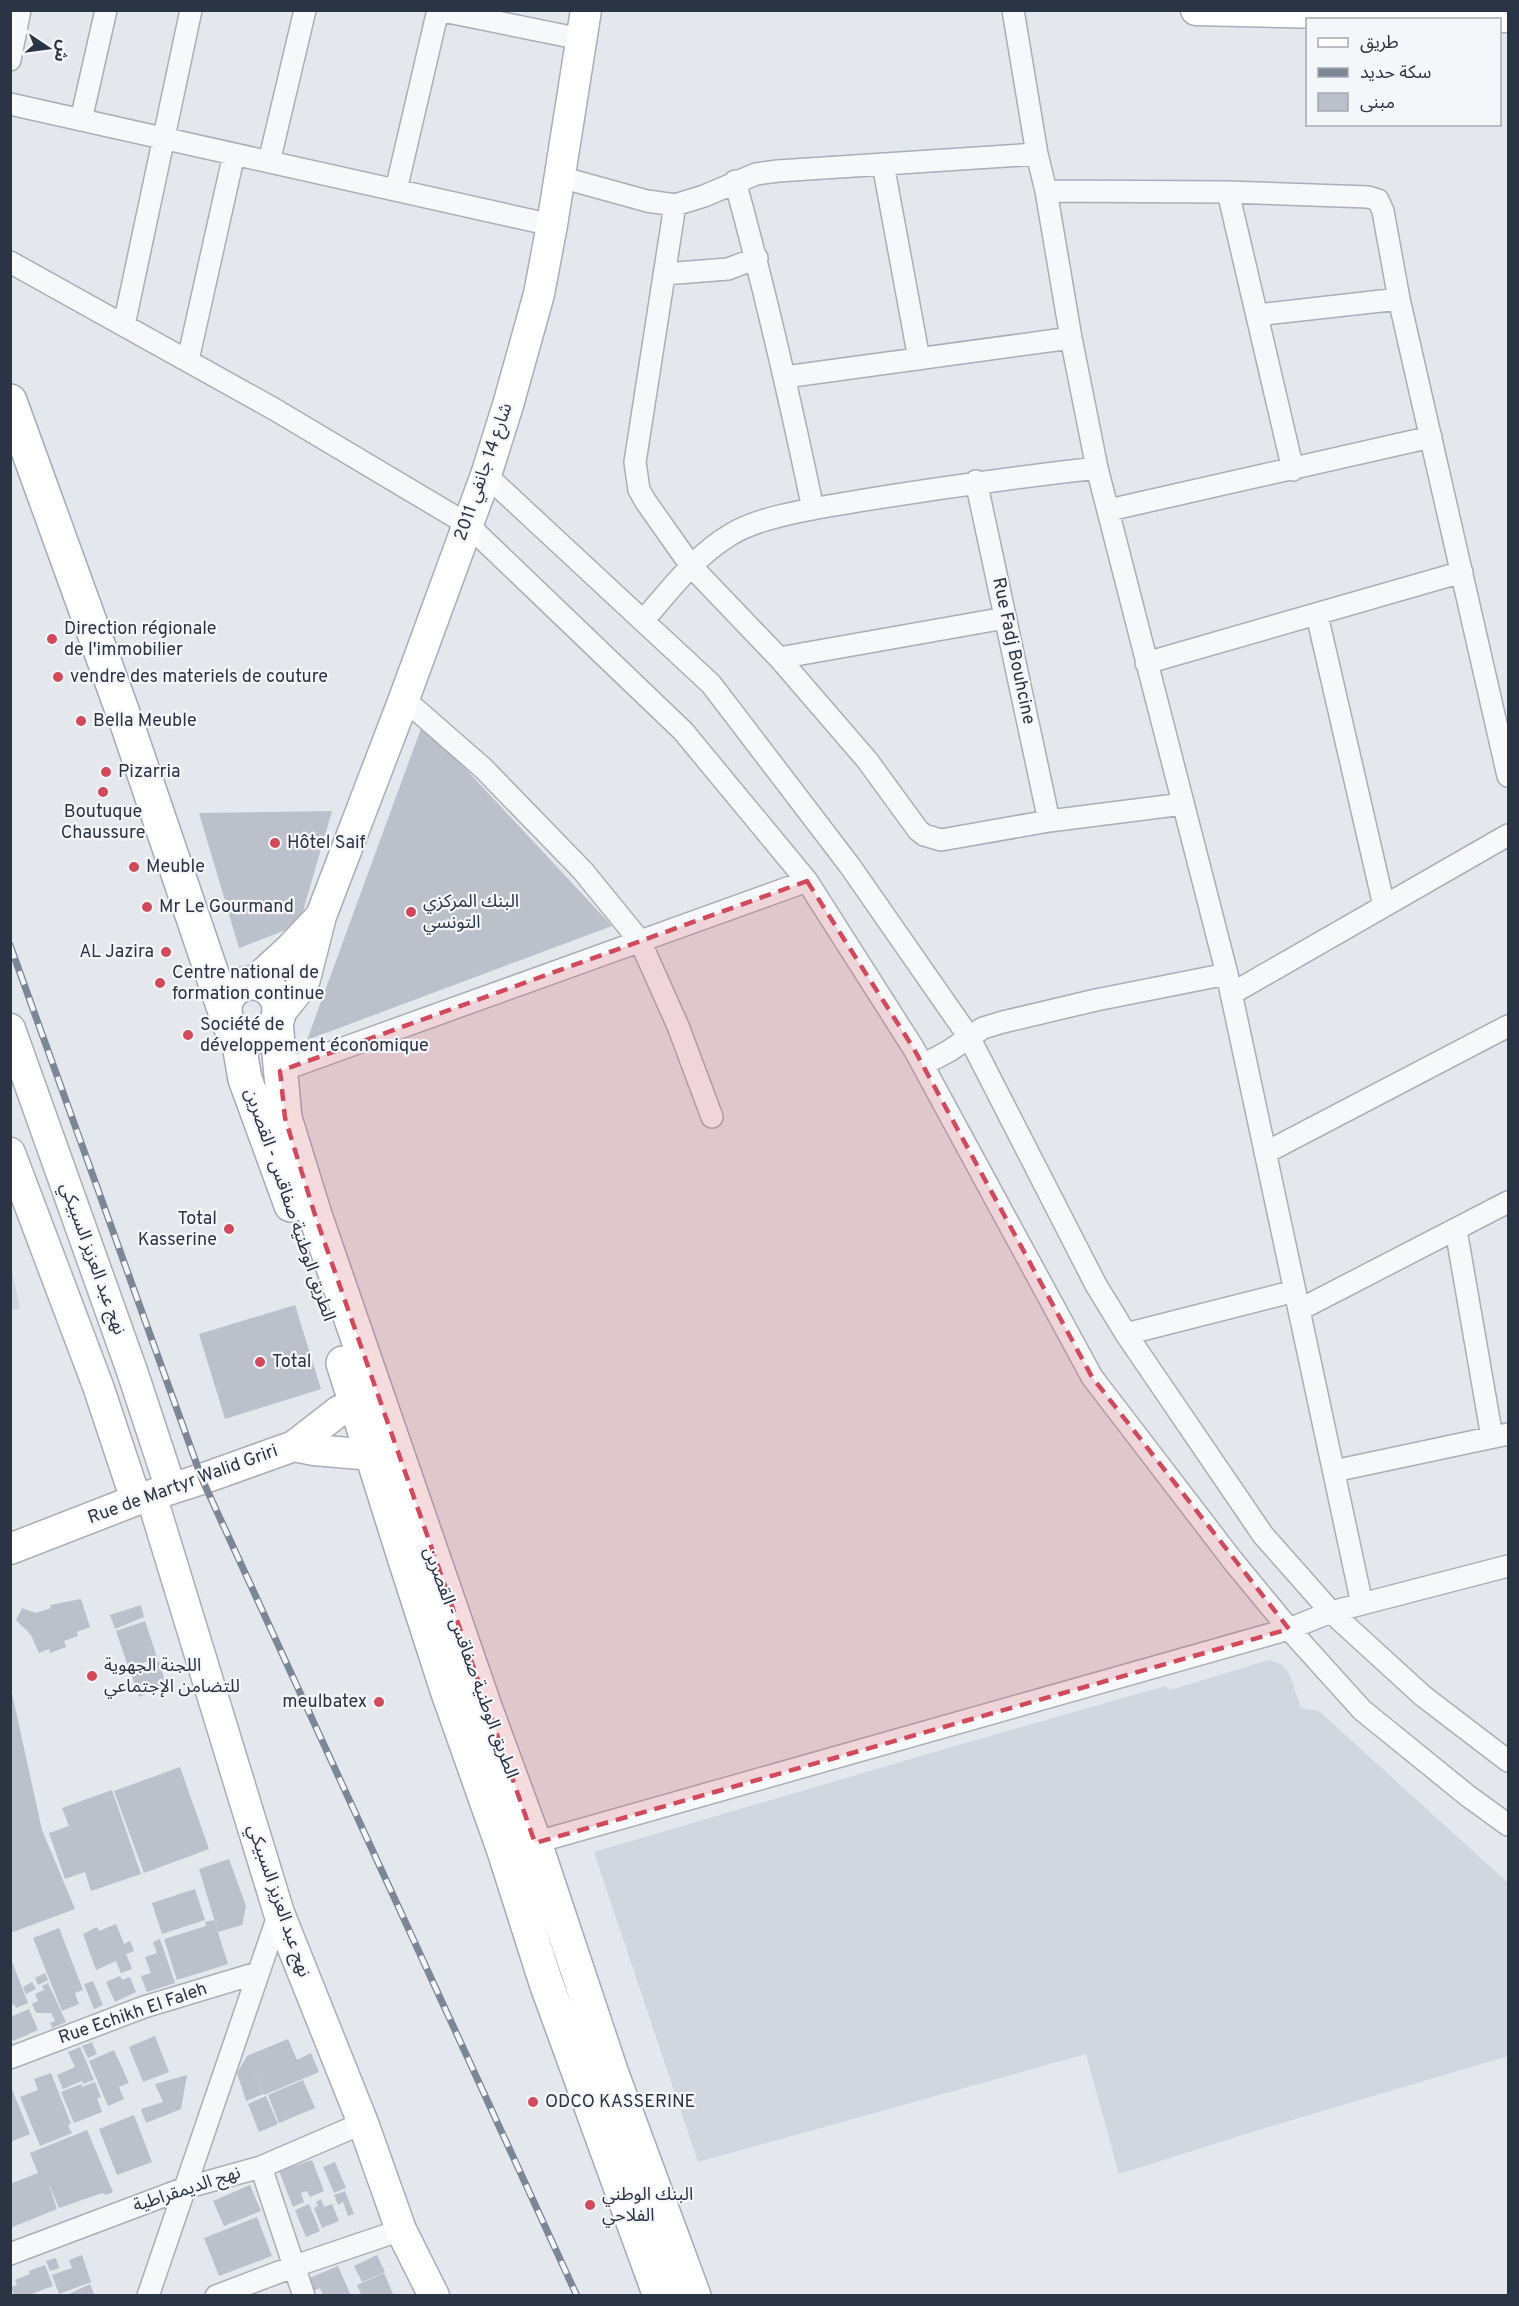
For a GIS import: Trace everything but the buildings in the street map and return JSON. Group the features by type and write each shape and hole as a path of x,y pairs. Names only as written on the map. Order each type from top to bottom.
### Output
{"main road":[{"name":"الطريق الوطنية صفاقس - القصرين","path":"10,401 123,713 230,1021 245,1079 384,1451 485,1707 520,1847 573,1960 660,2295"},
{"name":"الطريق الوطنية صفاقس - القصرين","path":"199,932 224,967 250,982"},
{"path":"250,982 263,984 276,996 279,1005 278,1018 263,1035 254,1037 230,1021 230,992 250,982"},
{"name":"الطريق الوطنية صفاقس - القصرين","path":"278,1018 285,1118 315,1215 366,1399"},
{"name":"الطريق الوطنية صفاقس - القصرين","path":"621,2142 689,2294"}],"street":[{"path":"10,60 20,10"},
{"path":"81,120 106,10"},
{"path":"124,325 191,10"},
{"path":"269,162 305,10"},
{"path":"396,190 438,10 581,39"},
{"name":"شارع 14 جانفي 2011","path":"278,1018 305,979 321,916 486,475 508,405 538,294 552,225 586,10"},
{"path":"1013,10 1037,154 1046,191 1071,338 1097,468 1229,984 1362,1604"},
{"path":"1196,10 1509,17"},
{"path":"10,104 552,225"},
{"path":"188,360 234,154"},
{"path":"560,177 647,201 675,205 704,196 756,174 1037,154"},
{"path":"883,164 919,359"},
{"path":"735,181 757,258 813,509"},
{"path":"1046,191 1228,192 1368,197 1378,200 1383,211 1399,299 1509,776"},
{"path":"1228,192 1293,470"},
{"path":"675,205 636,448 636,475 646,502 691,566 779,658 867,760 924,835 941,840 1049,821 1183,804"},
{"path":"664,274 728,269 757,258"},
{"path":"10,262 188,360 467,524 683,731 807,881 923,1065 1092,1377 1233,1561 1289,1629 1362,1710 1468,1796 1509,1825"},
{"path":"1257,315 1399,299"},
{"path":"785,377 1071,338"},
{"path":"1109,510 1431,437"},
{"path":"643,621 691,566 732,534 759,522 813,509 976,481 1097,468"},
{"path":"486,475 711,684 850,866 969,1037 1090,1275 1126,1334 1263,1535 1331,1612 1423,1696 1509,1761"},
{"name":"Rue Fadj Bouhcine","path":"976,481 1049,821"},
{"path":"1146,663 1462,572"},
{"path":"1317,615 1384,906"},
{"path":"779,658 1005,618"},
{"path":"404,699 508,793 583,871 640,941 678,1026 712,1117"},
{"path":"923,1065 949,1052 983,1028 1003,1022 1096,1000 1229,984 1384,906 1509,835"},
{"path":"280,1071 807,881"},
{"name":"شارع 14 جانفي 2011","path":"250,982 290,949 321,916"},
{"path":"1265,1153 1509,1026"},
{"name":"نهج عبد العزيز السبيكي","path":"10,1029 132,1371 152,1495 279,1913 363,2123 401,2230 434,2295"},
{"name":"نهج عبد العزيز السبيكي","path":"10,1153 98,1386 152,1495"},
{"path":"1126,1334 1297,1301 1455,1230 1509,1203"},
{"path":"1334,1471 1500,1436 1455,1230"},
{"path":"294,1446 320,1424 366,1399"},
{"name":"Rue de Martyr Walid Griri","path":"10,1549 152,1495 294,1446 314,1450 384,1451"},
{"path":"520,1847 1289,1629 1331,1612 1509,1566"},
{"path":"148,2295 279,1913"},
{"name":"Rue Echikh El Faleh","path":"10,2058 144,2007 257,1973"},
{"name":"نهج الديمقراطية","path":"10,2254 185,2188 261,2167 363,2123"},
{"path":"261,2167 304,2295"},
{"path":"216,2295 401,2230"}],"highlighted area":[{"path":"807,881 914,1049 1092,1377 1289,1629 535,1843 315,1215 285,1118 280,1071"}],"shaded area":[{"path":"11,1266 20,1308 10,1311"},
{"path":"1269,1660 1281,1664 1289,1673 1301,1708 1319,1711 1508,1883 1508,2056 1119,2174 1086,2054 698,2162 594,1852 1165,1686 1170,1690"}],"railway":[{"path":"10,945 202,1479 577,2296"}],"place":[{"name":"Direction régionale de l'immobilier","path":"52,639"},
{"name":"vendre des materiels de couture","path":"58,677"},
{"name":"Bella Meuble","path":"81,721"},
{"name":"Pizarria","path":"106,772"},
{"name":"Boutuque Chaussure","path":"103,792"},
{"name":"Hôtel Saif","path":"275,843"},
{"name":"Meuble","path":"134,867"},
{"name":"Mr Le Gourmand","path":"147,907"},
{"name":"البنك المركزي التونسي","path":"411,912"},
{"name":"AL Jazira","path":"166,952"},
{"name":"Centre national de formation continue","path":"160,983"},
{"name":"Société de développement économique","path":"188,1035"},
{"name":"Total Kasserine","path":"229,1229"},
{"name":"Total","path":"260,1362"},
{"name":"اللجنة الجهوية للتضامن الإجتماعي","path":"92,1676"},
{"name":"meulbatex","path":"379,1702"},
{"name":"ODCO KASSERINE","path":"533,2102"},
{"name":"البنك الوطني الفلاحي","path":"590,2205"}]}
